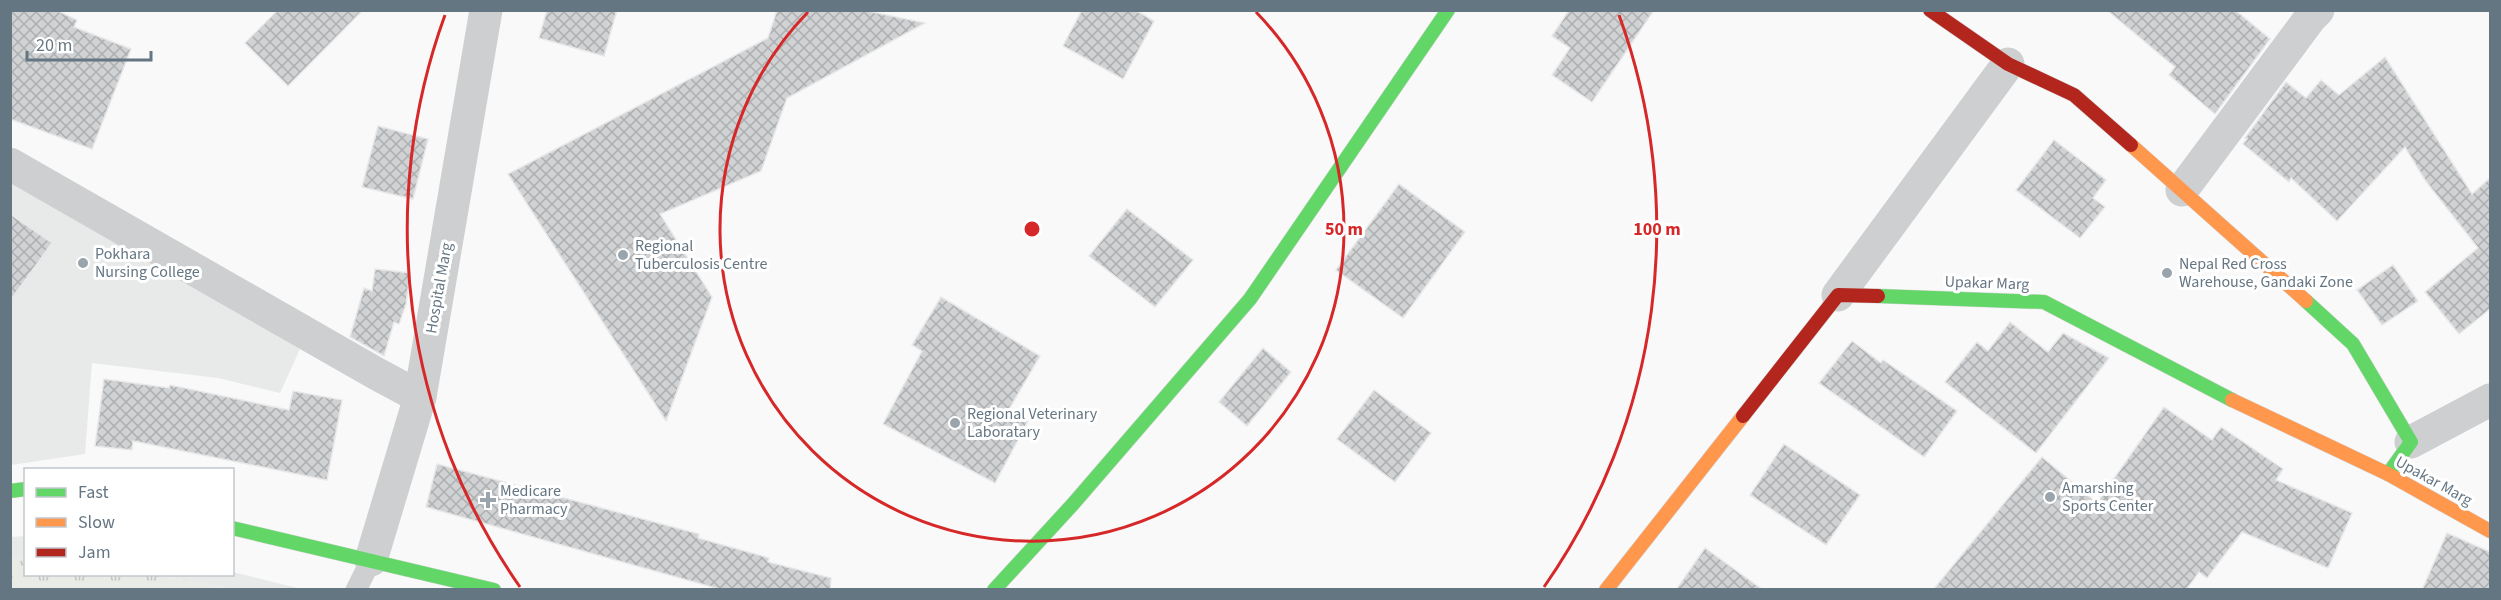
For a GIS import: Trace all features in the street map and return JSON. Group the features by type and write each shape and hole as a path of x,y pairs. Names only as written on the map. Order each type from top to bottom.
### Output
{"street":[{"name":"Hospital Marg","path":"371,560 420,396 486,10"},
{"path":"994,590 1073,504 1250,299 1448,10"},
{"path":"1930,10 2008,64 2074,95 2182,190 2353,344 2412,442"},
{"path":"2182,190 2319,10"},
{"path":"1606,590 1838,295 2008,64"},
{"path":"10,164 376,374 420,396"},
{"name":"Upakar Marg","path":"1838,295 2044,302 2257,413 2388,474 2490,531"},
{"path":"2388,474 2412,442 2490,400"},
{"path":"234,528 494,590"}],"lane":[{"path":"356,590 371,560"}],"shaded area":[{"name":"Pokhara Nursing College","path":"10,176 300,349 280,393 218,378 92,363 85,454 11,465"},
{"path":"24,536 24,554 11,559 11,537"},
{"path":"234,572 301,589 230,589 162,576 234,576"}],"green space":[{"path":"24,554 24,576 162,576 230,589 11,589 11,559"}],"building":[{"path":"10,10 56,10 77,20 74,27 131,49 92,149 10,119"},
{"path":"278,10 363,10 288,86 245,43"},
{"path":"547,10 617,10 604,56 539,38"},
{"name":"Regional Tuberculosis Centre","path":"777,10 863,10 925,23 787,98 761,171 660,214 712,297 666,421 508,174 768,38"},
{"path":"1082,10 1135,10 1154,21 1123,79 1063,46"},
{"path":"1569,10 1654,10 1592,102 1552,75 1570,48 1552,36"},
{"path":"2107,10 2235,10 2270,39 2215,114 2169,75 2175,67"},
{"path":"2385,57 2472,194 2490,178 2490,309 2459,334 2425,292 2478,248 2425,180 2405,147 2337,221 2291,178 2289,182 2243,144 2286,82 2306,98 2321,80 2339,95"},
{"path":"378,126 428,139 413,199 362,187"},
{"path":"2054,140 2106,180 2093,198 2105,207 2080,238 2016,190"},
{"path":"1399,184 1465,232 1403,318 1336,270"},
{"path":"1127,209 1193,260 1155,307 1089,256"},
{"path":"10,214 52,243 10,301"},
{"path":"2393,265 2418,301 2382,325 2357,290"},
{"path":"375,269 410,273 406,304 399,324 394,322 384,356 350,337 364,288 372,291"},
{"path":"941,297 1040,356 1008,411 1028,421 995,483 883,424 922,351 912,345"},
{"path":"2010,322 2048,352 2063,333 2109,358 2036,453 1945,382 1977,342 1988,351"},
{"path":"1852,341 1881,363 1883,360 1957,411 1924,457 1819,383"},
{"path":"1263,348 1291,372 1247,426 1219,402"},
{"path":"104,379 169,388 170,385 289,410 293,391 342,400 327,480 133,441 132,450 95,446"},
{"path":"1374,390 1431,433 1395,482 1337,439"},
{"path":"2164,407 2212,440 2221,427 2283,469 2276,480 2352,513 2328,568 2242,532 2207,578 2199,572 2186,590 1933,590 2042,457 2097,503"},
{"path":"1784,444 1860,495 1826,545 1750,495"},
{"path":"437,464 699,534 698,538 769,558 768,562 831,578 830,590 723,590 426,507"},
{"path":"2447,533 2490,552 2490,590 2422,590"},
{"path":"1705,548 1763,590 1676,590"}],"traffic: fast":[{"path":"994,590 1073,504 1250,299 1448,10"},
{"path":"1878,296 2044,302 2232,400"},
{"path":"2306,301 2353,344 2411,442 2388,474"},
{"path":"10,491 24,489"},
{"path":"234,528 494,590"}],"traffic: slow":[{"path":"2131,145 2306,301"},
{"path":"2232,400 2388,474 2490,531"},
{"path":"1606,590 1743,416"}],"traffic: jam":[{"path":"1930,10 2008,64 2074,95 2131,145"},
{"path":"1743,416 1838,295 1878,296"}],"place":[{"name":"Regional Tuberculosis Centre","path":"623,255"},
{"name":"Pokhara Nursing College","path":"83,263"},
{"name":"Nepal Red Cross Warehouse, Gandaki Zone","path":"2167,273"},
{"name":"Regional Veterinary Laboratary","path":"955,423"},
{"name":"Amarshing Sports Center","path":"2050,497"},
{"name":"Medicare Pharmacy","path":"488,500"}]}
